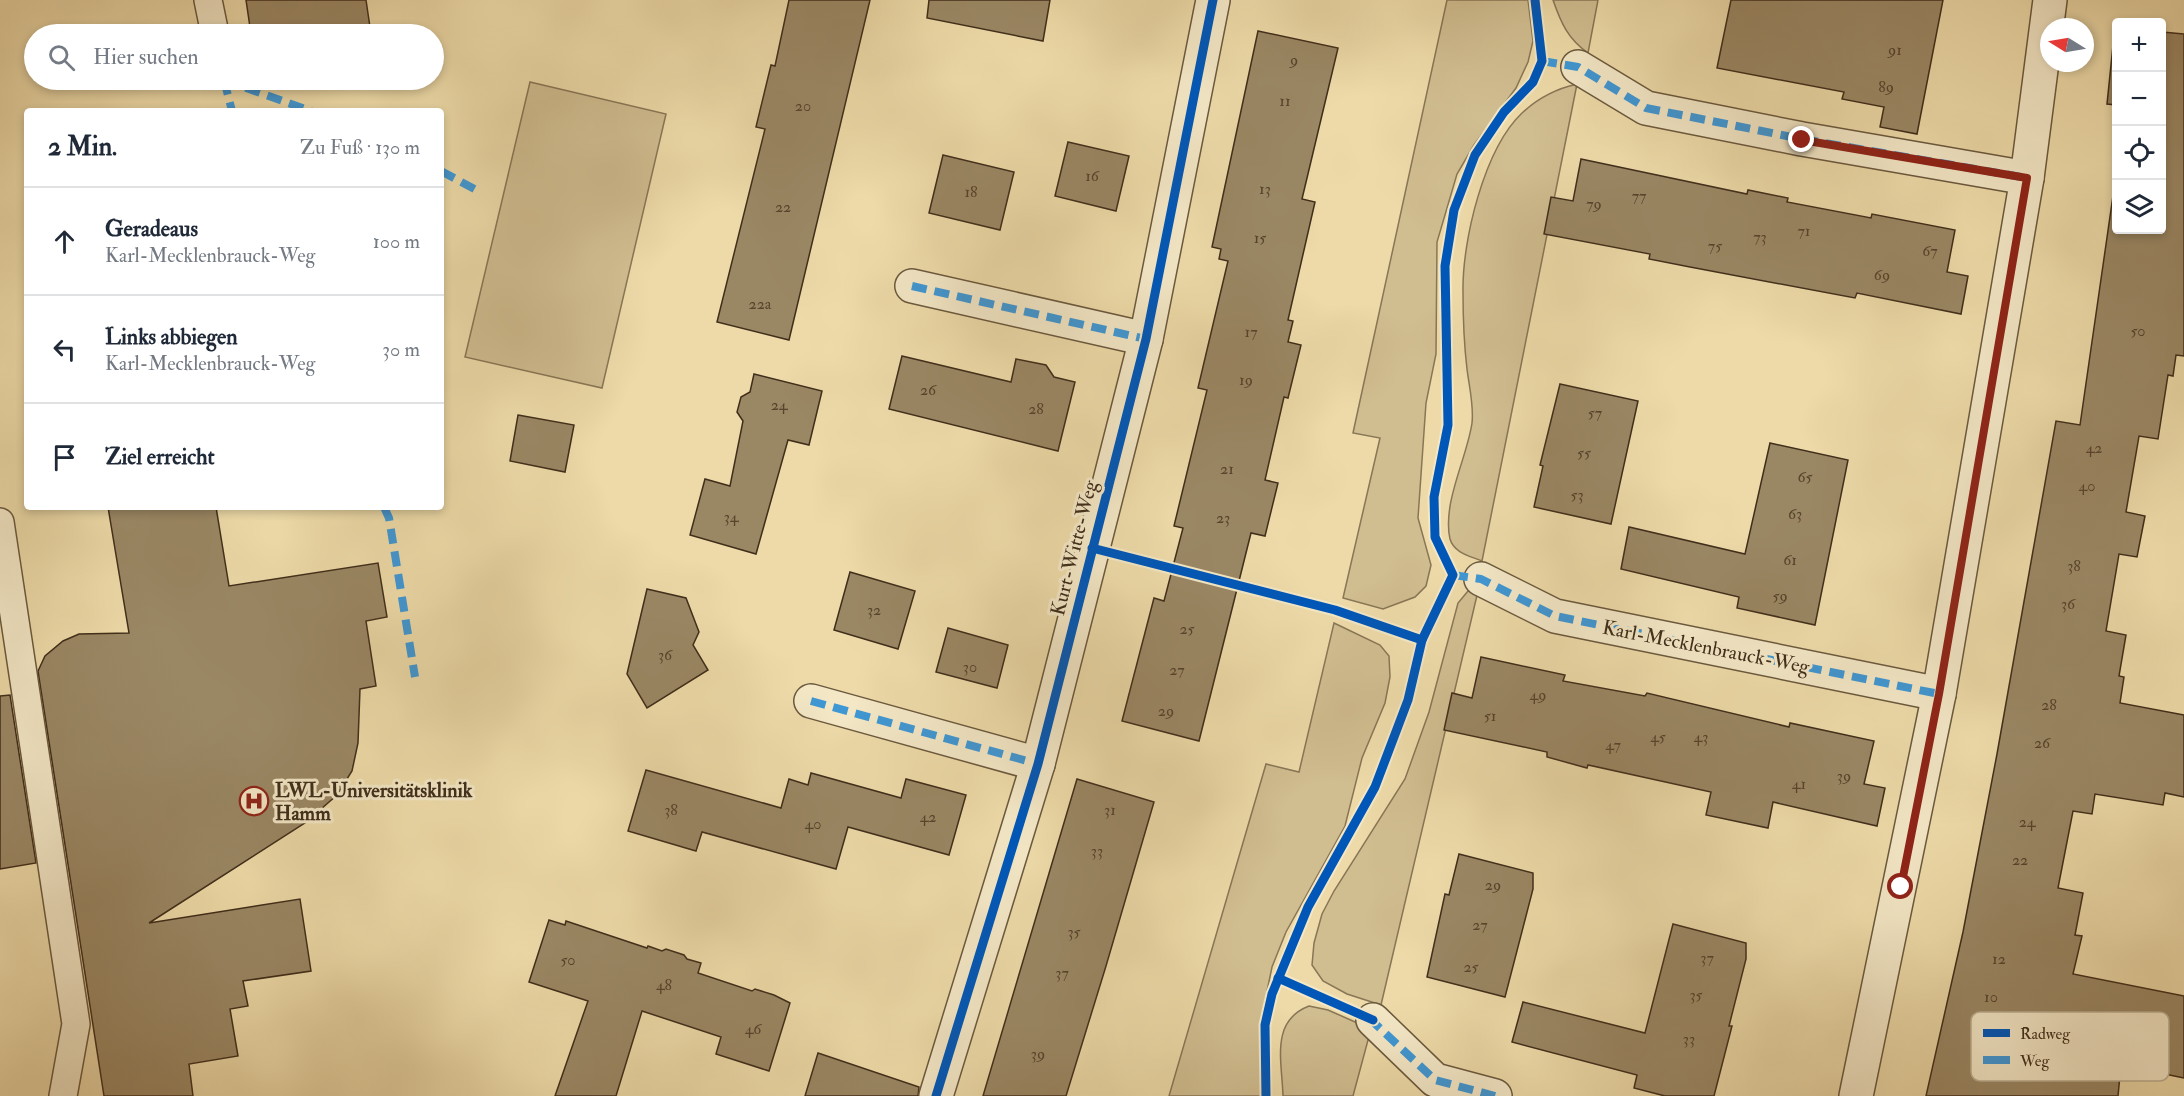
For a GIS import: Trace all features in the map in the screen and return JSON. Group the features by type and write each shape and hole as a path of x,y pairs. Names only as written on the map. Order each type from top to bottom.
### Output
{"street":[{"name":"Kurt-Witte-Weg","path":"936,1096 1038,764 1146,339 1213,0"},
{"path":"1856,1096 1939,694 2027,178 2050,0"},
{"path":"1578,67 1646,108 1802,140 2027,178"},
{"path":"912,286 1146,339"},
{"name":"Karl-Mecklenbrauck-Weg","path":"1481,579 1555,616 1939,694"},
{"path":"811,701 1038,764"},
{"path":"1373,1020 1435,1080 1495,1096"}],"lane":[{"path":"208,0 213,24"},
{"path":"0,522 76,1024 69,1077 63,1096"}],"shaded area":[{"path":"1447,0 1528,0 1533,41 1528,62 1516,88 1474,145 1457,174 1437,242 1436,354 1426,403 1418,518 1431,565 1426,586 1415,597 1383,609 1343,598 1380,438 1353,433"},
{"path":"1553,0 1598,0 1588,53 1566,30"},
{"path":"530,82 666,114 602,388 465,357"},
{"path":"1577,84 1482,561 1455,548 1450,539 1448,525 1452,496 1472,423 1472,402 1464,340 1463,292 1466,248 1471,222 1486,172 1509,129 1534,103 1554,91"},
{"path":"1468,591 1478,591 1381,1005 1347,994 1323,981 1312,965 1314,943 1322,914 1334,891 1405,779 1429,712 1458,603"},
{"path":"1334,623 1380,645 1389,656 1390,677 1385,703 1362,758 1345,826 1286,932 1272,967 1260,1025 1262,1096 1169,1096 1266,764 1299,772"},
{"path":"1309,1006 1328,1010 1371,1029 1353,1096 1283,1096 1281,1044 1283,1032 1288,1021"}],"building":[{"path":"246,0 366,0 370,24 250,24"},
{"path":"789,0 870,0 789,340 717,322 765,129 756,127 771,65 775,66"},
{"path":"929,0 1050,0 1043,41 927,18"},
{"path":"1731,0 1943,0 1917,134 1880,127 1884,107 1842,99 1844,92 1717,68"},
{"path":"1258,31 1338,48 1302,199 1315,202 1288,320 1293,321 1288,342 1301,345 1288,398 1284,397 1265,480 1278,483 1265,536 1251,533 1199,741 1122,721 1154,598 1164,601 1183,528 1174,526 1207,390 1198,388 1228,261 1219,259 1221,249 1212,247"},
{"path":"2166,32 2184,34 2184,356 2176,355 2173,376 2168,375 2158,439 2139,436 2126,512 2145,516 2137,557 2119,554 2106,631 2126,635 2119,676 2124,677 2120,703 2184,715 2184,797 2165,793 2163,805 2095,794 2092,814 2073,811 2058,888 2083,893 2075,935 2082,936 2073,974 2184,996 2184,1078 2169,1075 2169,1012 1971,1012 1971,1081 2119,1081 2118,1096 1926,1096 1963,932 2056,421 2080,425 2112,203 2112,234 2166,234"},
{"path":"2112,55 2112,105 2107,104"},
{"path":"1068,142 1129,156 1116,211 1055,196"},
{"path":"943,155 1014,172 1000,230 929,213"},
{"path":"1581,159 1747,194 1748,190 1788,198 1787,202 1871,218 1872,214 1955,230 1947,272 1968,276 1961,314 1857,293 1855,298 1690,267 1649,259 1650,254 1544,234 1551,197 1573,201"},
{"path":"902,356 1011,382 1016,359 1046,365 1054,377 1075,382 1058,451 889,409"},
{"path":"754,374 822,391 809,445 788,440 756,554 690,535 705,479 730,486 743,421 737,412 741,397 750,392"},
{"path":"1560,384 1638,401 1611,524 1534,507 1543,466 1540,465"},
{"path":"518,415 574,425 565,472 510,461"},
{"path":"1770,443 1848,460 1815,625 1737,608 1739,597 1621,569 1629,527 1745,554"},
{"path":"108,510 216,510 229,586 378,563 387,617 366,621 376,686 360,689 358,743 352,771 337,795 305,823 149,923 300,899 311,971 243,981 248,1006 230,1009 238,1056 189,1064 193,1096 104,1096 38,671 45,656 63,641 79,634 129,633"},
{"path":"850,572 915,591 898,649 834,630"},
{"path":"647,589 686,598 699,632 693,645 708,670 647,708 627,674"},
{"path":"948,628 1008,645 997,688 936,672"},
{"path":"1481,657 1565,675 1563,681 1645,696 1647,693 1789,727 1790,723 1874,741 1864,784 1885,788 1877,826 1773,802 1768,828 1706,815 1711,792 1588,765 1587,768 1547,757 1547,752 1444,730 1452,693 1472,698"},
{"path":"10,695 36,863 0,869 0,696"},
{"path":"646,770 781,808 789,779 808,785 811,773 901,798 906,779 966,795 949,855 848,827 836,869 702,832 696,851 628,831"},
{"path":"1077,779 1154,802 1106,966 1066,1096 983,1096"},
{"path":"1459,854 1533,873 1533,889 1505,997 1427,977 1445,894 1449,895"},
{"path":"549,920 565,925 566,921 647,948 648,946 662,951 666,949 684,955 687,959 701,963 698,973 752,991 755,989 774,995 790,1003 769,1071 716,1054 721,1037 642,1011 616,1096 555,1096 588,1001 529,982"},
{"path":"1673,924 1746,943 1746,959 1729,1026 1732,1026 1714,1096 1665,1096 1634,1088 1637,1075 1512,1042 1523,1002 1645,1033"},
{"path":"818,1053 919,1087 918,1096 805,1096"}],"marked path":[{"path":"1542,61 1578,67 1646,108 1802,139 2027,178"},
{"path":"227,90 231,108"},
{"path":"252,90 303,108"},
{"path":"444,173 480,192"},
{"path":"912,286 1146,339"},
{"path":"385,510 389,518 415,677"},
{"path":"1453,575 1481,579 1555,616 1939,694"},
{"path":"811,701 1038,764"},
{"path":"1369,1018 1435,1080 1495,1096"}],"cycle path":[{"path":"936,1096 1038,764 1146,339 1213,0"},
{"path":"1266,1096 1265,1025 1272,994 1308,907 1375,787 1408,700 1422,640 1453,575 1435,537 1434,497 1448,425 1445,266 1454,210 1475,155 1504,112 1533,82 1542,61 1535,0"},
{"path":"1092,548 1335,610 1422,640"},
{"path":"1278,978 1373,1020"}],"place":[{"name":"LWL-Universitätsklinik Hamm","path":"254,801"}],"route":[{"path":"1802,140 2027,178 1939,694 1901,887"}]}
